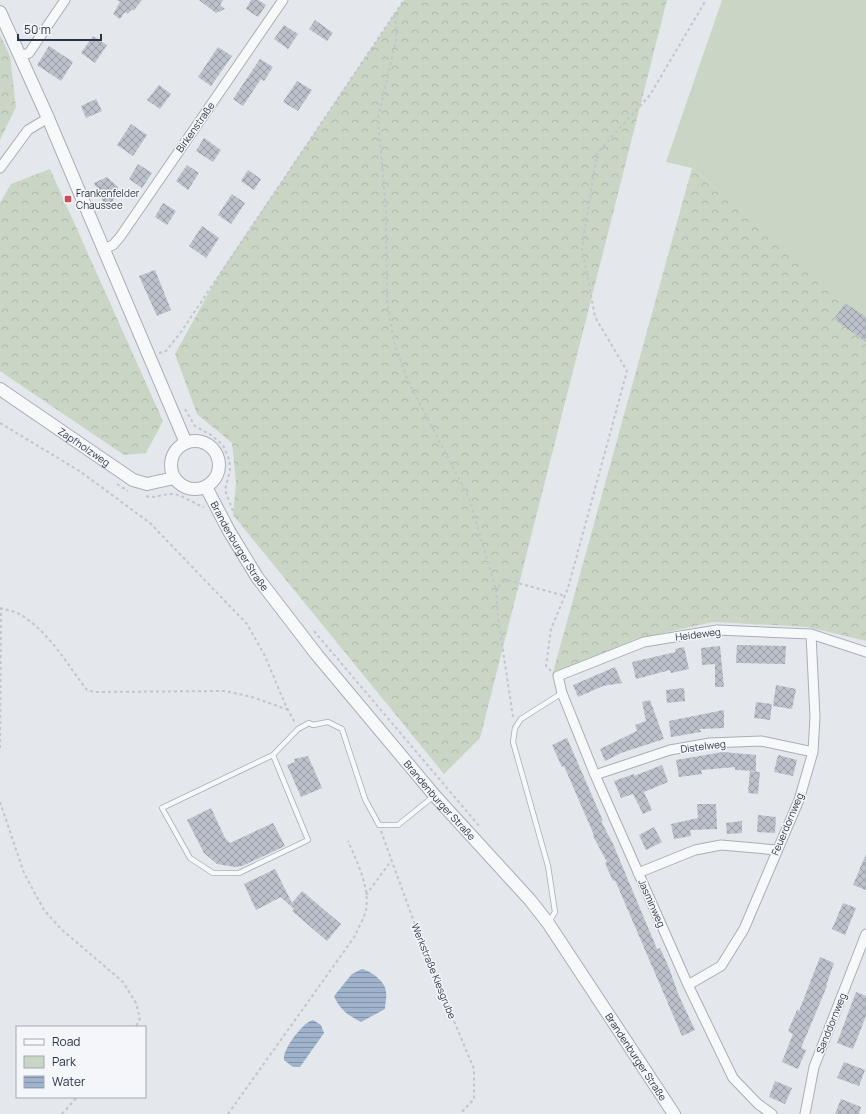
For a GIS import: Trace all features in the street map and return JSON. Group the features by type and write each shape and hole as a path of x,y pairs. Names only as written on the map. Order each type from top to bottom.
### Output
{"street":[{"path":"21,56 29,53 65,0"},
{"name":"Birkenstraße","path":"103,249 113,245 120,237 283,0"},
{"path":"0,12 48,118 186,443"},
{"path":"0,168 28,130 48,118"},
{"name":"Zapfholzweg","path":"0,389 133,480 147,484 174,478"},
{"path":"194,441 202,442 210,446 216,452 220,468 215,479 206,487 199,489 185,487 174,478 171,462 179,447 186,443 194,441"},
{"name":"Brandenburger Straße","path":"206,487 229,531 257,577 317,654 435,796 530,900 548,923 674,1114"},
{"name":"Heideweg","path":"558,676 644,642 717,630 811,634 866,652"},
{"name":"Feuerdornweg","path":"688,985 720,966 744,929 799,800 813,752 815,717 811,634"},
{"name":"Jasminweg","path":"558,676 562,693 595,775 688,985 733,1078 758,1104 772,1114"},
{"name":"Distelweg","path":"595,775 670,750 710,743 761,741 813,752"},
{"path":"638,873 695,850 721,845 777,850"},
{"name":"Sanddornweg","path":"805,1114 814,1067 866,934"}],"lane":[{"path":"548,923 555,912 554,894 532,804 513,742 515,728 521,719 562,693"},
{"path":"273,755 308,840 239,874 213,873 190,858 162,808 273,755 298,729 309,723 313,725 328,722 342,729 365,799 379,824 398,825 435,796"}],"path":[{"path":"149,357 166,351 181,332 404,0"},
{"path":"558,676 546,666 551,629 565,596 627,371 595,317 582,248 597,153 650,95 706,0"},
{"path":"394,14 397,31 378,118 386,211 387,301 394,342 408,381 469,498 496,590 498,617 515,728"},
{"path":"0,423 81,472 150,523 247,624 265,656 298,729"},
{"path":"496,590 507,580 565,596"},
{"path":"0,748 1,608 20,614 40,629 59,651 86,690 94,692 225,691 252,697 289,710"},
{"path":"0,802 24,873 44,910 61,929 123,982 136,1003 140,1018 136,1026"},
{"name":"Werkstraße Kiesgrube","path":"379,824 422,944 474,1069 474,1099 460,1114"},
{"path":"228,1114 354,936 366,911 366,895 361,871 348,841"},
{"path":"366,895 391,861"},
{"path":"62,1114 76,1098"}],"green space":[{"path":"404,0 667,0 480,738 444,774 233,515 236,483 232,443 197,414 175,354 218,276"},
{"path":"722,0 866,0 866,318 845,303 692,168 666,162"},
{"path":"0,35 10,56 16,107 0,140"},
{"path":"692,168 843,300 866,317 866,641 808,627 713,622 636,639 552,676"},
{"path":"50,169 163,421 146,453 124,455 0,371 0,203 11,184"}],"water":[{"path":"362,969 370,972 384,984 386,996 385,1009 361,1022 345,1012 334,996 352,974"},
{"path":"313,1020 321,1025 324,1033 300,1067 293,1067 284,1060 286,1050 299,1031"}],"building":[{"path":"117,0 142,0 134,10 131,10 128,14 125,12 120,19 113,14 120,2"},
{"path":"199,0 223,0 220,5 225,9 216,13"},
{"path":"251,0 258,0 266,5 258,17 246,9"},
{"path":"315,20 333,33 327,41 309,29"},
{"path":"284,25 298,34 288,49 274,39"},
{"path":"93,36 107,45 95,63 81,53"},
{"path":"49,46 73,62 61,81 37,65"},
{"path":"218,47 232,56 211,86 198,77"},
{"path":"260,59 273,67 264,81 261,79 243,106 233,99"},
{"path":"297,81 312,90 298,111 283,102"},
{"path":"159,85 171,94 160,109 147,100"},
{"path":"96,99 102,111 86,118 81,106"},
{"path":"131,124 147,135 133,156 117,145"},
{"path":"204,138 221,150 213,162 196,151"},
{"path":"138,164 152,173 142,188 129,179"},
{"path":"187,165 199,173 188,190 176,181"},
{"path":"248,170 261,179 254,190 241,181"},
{"path":"107,177 118,187 118,193 109,206 104,204 94,183"},
{"path":"232,194 245,203 231,224 218,215"},
{"path":"163,203 176,211 167,225 155,217"},
{"path":"202,226 219,238 206,258 189,246"},
{"path":"155,270 171,310 157,316 139,276"},
{"path":"845,303 866,317 866,342 834,319"},
{"path":"737,645 786,646 785,664 736,663"},
{"path":"720,646 724,687 715,687 715,664 702,665 701,648"},
{"path":"684,647 689,669 671,673 670,670 636,679 632,662 676,652 675,649"},
{"path":"615,667 622,683 603,686 578,697 573,685"},
{"path":"776,685 796,689 792,709 773,706"},
{"path":"684,688 685,701 667,703 666,690"},
{"path":"650,700 664,739 621,753 605,761 600,749 637,731 635,725 646,721 642,702"},
{"path":"756,702 772,704 770,720 754,718"},
{"path":"724,710 724,728 700,729 701,732 671,737 669,721"},
{"path":"567,738 603,821 601,821 613,844 657,949 660,948 679,996 695,1030 682,1036 615,880 613,881 605,863 607,862 593,836 594,835 564,766 562,767 552,745"},
{"path":"723,752 756,755 756,771 735,770 735,767 701,770 702,774 679,777 676,760"},
{"path":"778,755 797,760 793,776 774,772"},
{"path":"308,756 322,788 301,797 287,765 295,762 294,759"},
{"path":"662,765 668,782 644,792 652,810 643,814 633,794 621,798 614,781 634,774 634,776"},
{"path":"750,771 760,772 758,794 748,793"},
{"path":"697,804 716,804 717,829 690,830 691,836 674,839 671,824 698,818"},
{"path":"211,808 225,838 230,843 273,823 285,846 242,866 235,867 217,864 204,853 187,820"},
{"path":"758,815 776,817 775,833 757,832"},
{"path":"742,821 742,833 727,834 726,823"},
{"path":"654,827 662,842 646,850 639,835"},
{"path":"866,854 866,890 853,885"},
{"path":"275,869 292,903 302,891 341,924 327,941 292,911 294,909 281,897 256,910 244,884"},
{"path":"843,903 856,908 845,935 832,929"},
{"path":"820,957 834,963 827,986 801,1048 806,1050 798,1069 782,1062 793,1034 788,1031 797,1010 799,1011"},
{"path":"856,992 866,996 866,1016 853,1049 837,1043"},
{"path":"844,1062 865,1070 859,1086 837,1078"},
{"path":"775,1081 792,1088 785,1104 769,1097"},
{"path":"841,1099 861,1107 859,1114 835,1114"}],"place":[{"name":"Frankenfelder Chaussee","path":"68,199"}]}
